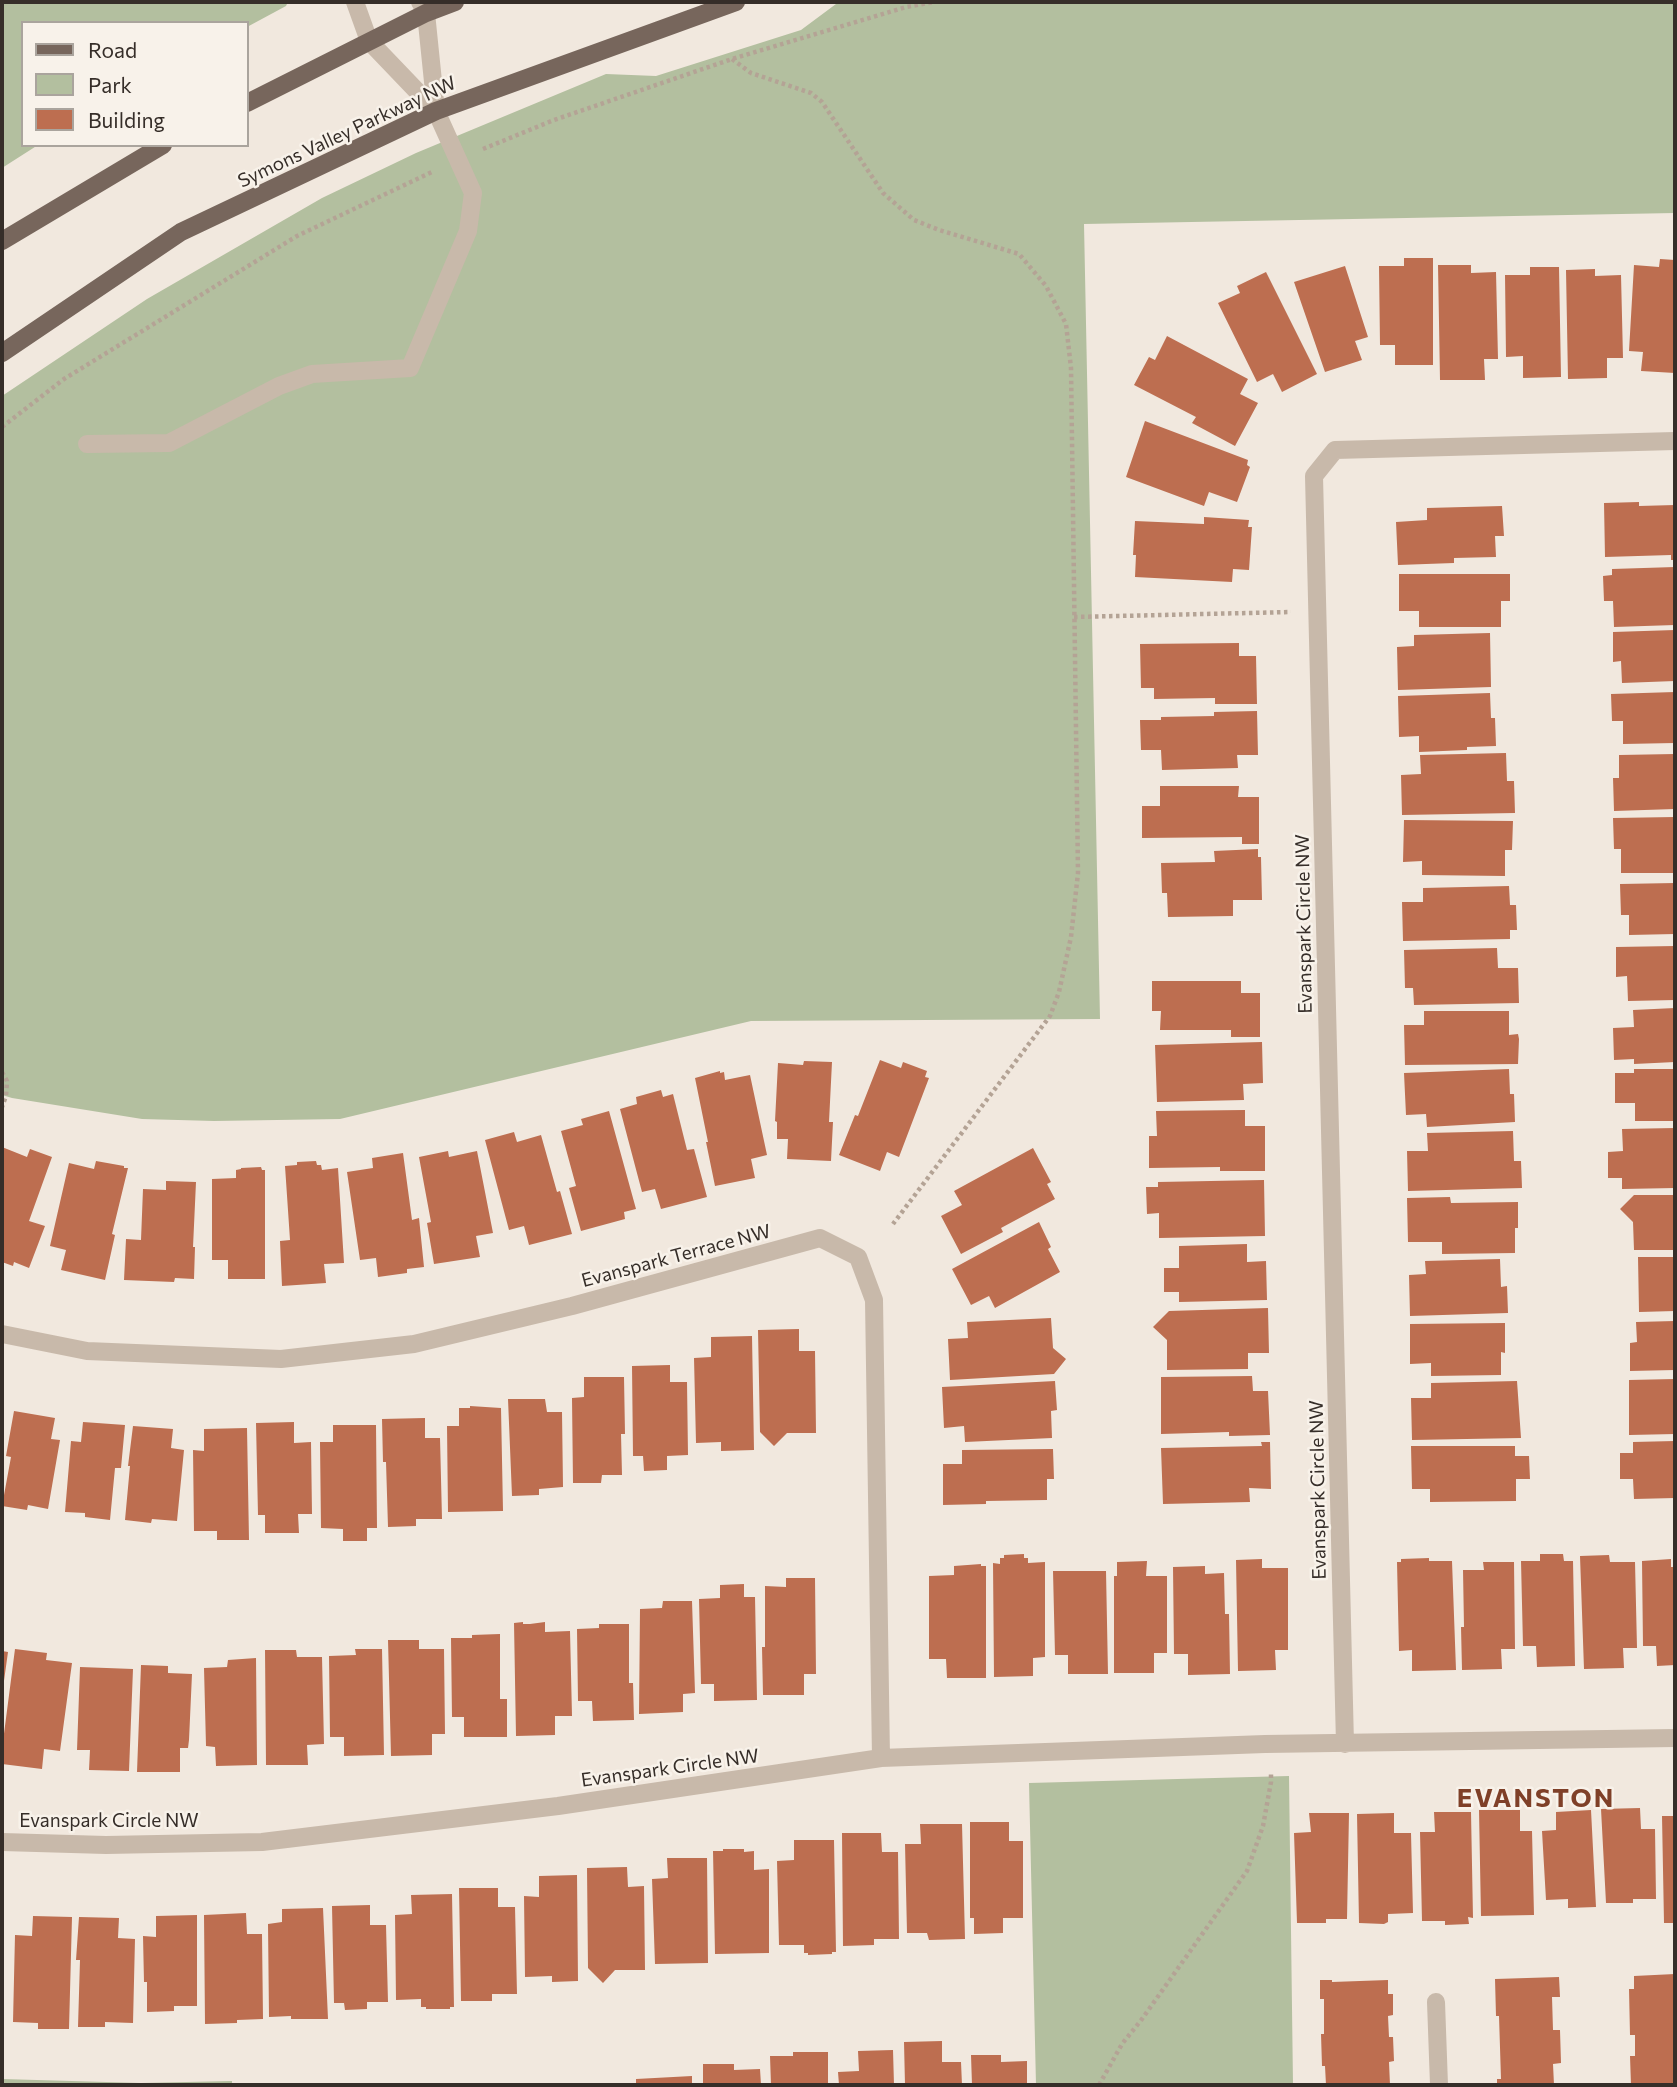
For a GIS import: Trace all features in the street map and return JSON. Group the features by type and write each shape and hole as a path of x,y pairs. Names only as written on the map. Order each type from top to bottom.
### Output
{"main road":[{"path":"248,102 369,40 423,7 455,2"},
{"name":"Symons Valley Parkway NW","path":"2,353 181,232 436,111 736,2"},
{"path":"2,241 160,147"}],"street":[{"path":"355,2 369,40 436,111"},
{"path":"87,444 169,443 279,386 312,374 410,368 468,231 473,192 436,111 423,7"},
{"name":"Evanspark Circle NW","path":"1345,1744 1314,476 1335,450 1675,441"},
{"name":"Evanspark Terrace NW","path":"2,1334 87,1351 281,1359 401,1345 572,1306 820,1238 858,1257 874,1300 881,1758"},
{"name":"Evanspark Circle NW","path":"2,1842 106,1845 262,1842 558,1806 881,1758 1238,1745 1675,1738"},
{"path":"1436,2002 1439,2085"}],"path":[{"path":"732,59 751,73 811,93 822,102 883,193 914,220 1019,254 1046,286 1066,324 1072,368 1078,873 1071,937 1059,992 1050,1016 892,1224"},
{"path":"1074,617 1299,611"},
{"path":"2,1072 7,1081 2,1107"},
{"path":"1098,2085 1122,2043 1247,1871 1263,1826 1271,1772"}],"green space":[{"path":"2,2 288,2 286,6 248,26 248,21 21,21 21,147 35,147 2,168"},
{"path":"1675,2 1675,213 1084,224 1100,1019 751,1021 340,1119 142,1119 2,1095 2,396 147,299 322,198 416,153 606,74 656,76 801,30 836,4"},
{"path":"1289,1776 1293,2085 1036,2085 1029,1783"},
{"path":"2,2079 141,2083 232,2081 232,2085 2,2085"}],"building":[{"path":"1404,258 1433,258 1433,365 1395,365 1395,345 1380,345 1379,266 1404,266"},
{"path":"1660,259 1675,260 1675,373 1641,371 1643,352 1629,351 1634,265 1659,267"},
{"path":"1438,265 1471,265 1471,273 1496,272 1498,359 1484,359 1485,380 1440,380"},
{"path":"1345,266 1368,337 1355,341 1362,360 1325,372 1294,282"},
{"path":"1530,267 1559,267 1561,377 1523,378 1523,356 1506,357 1505,275 1530,275"},
{"path":"1595,269 1595,276 1621,275 1623,358 1607,358 1607,378 1568,379 1566,270"},
{"path":"1266,272 1317,374 1282,392 1273,374 1257,382 1218,303 1240,293 1237,286"},
{"path":"1167,336 1248,379 1240,394 1258,403 1235,446 1192,423 1196,417 1134,385 1149,357 1155,360"},
{"path":"1145,421 1248,460 1247,465 1250,467 1237,502 1209,492 1204,506 1126,477"},
{"path":"1639,502 1639,506 1675,505 1675,560 1671,560 1671,555 1605,557 1604,503"},
{"path":"1502,506 1504,536 1495,536 1496,557 1454,558 1454,563 1398,565 1396,522 1427,520 1427,508"},
{"path":"1204,517 1249,520 1248,527 1252,527 1249,570 1233,569 1232,582 1135,577 1135,521 1204,524"},
{"path":"1675,567 1675,625 1614,627 1613,601 1604,601 1603,576 1612,575 1612,569"},
{"path":"1399,574 1510,574 1510,601 1501,601 1501,627 1419,627 1419,611 1399,611"},
{"path":"1675,630 1675,681 1622,683 1621,661 1613,662 1613,632"},
{"path":"1490,633 1491,687 1398,690 1397,647 1414,646 1414,635"},
{"path":"1239,643 1239,656 1256,656 1257,704 1215,704 1215,698 1154,699 1154,688 1141,688 1140,644"},
{"path":"1675,692 1675,743 1623,744 1623,721 1612,721 1611,694"},
{"path":"1490,693 1491,718 1495,718 1496,746 1419,752 1419,736 1399,737 1398,696"},
{"path":"1257,711 1258,755 1237,755 1238,768 1162,770 1161,750 1141,750 1140,720 1214,716 1214,712"},
{"path":"1506,753 1507,781 1514,781 1515,813 1402,815 1401,775 1421,774 1420,755"},
{"path":"1675,754 1675,809 1614,811 1613,778 1619,778 1619,755"},
{"path":"1160,786 1239,786 1238,797 1259,797 1259,844 1242,844 1242,837 1142,838 1142,806 1160,806"},
{"path":"1675,817 1675,873 1621,873 1621,849 1614,849 1613,818"},
{"path":"1404,820 1513,821 1512,850 1505,850 1505,876 1422,875 1422,861 1403,862"},
{"path":"1258,849 1258,857 1261,857 1262,900 1233,900 1233,916 1168,917 1167,893 1162,893 1161,863 1215,862 1214,851"},
{"path":"1675,883 1675,934 1629,935 1629,915 1621,915 1620,884"},
{"path":"1509,886 1510,905 1516,905 1517,930 1510,930 1510,939 1403,941 1402,902 1423,902 1423,888"},
{"path":"1675,946 1675,1000 1628,1001 1627,976 1616,977 1616,947"},
{"path":"1497,948 1498,968 1518,968 1519,1003 1414,1005 1413,988 1405,988 1404,950"},
{"path":"1152,981 1241,981 1241,993 1260,993 1260,1037 1231,1037 1231,1030 1160,1030 1161,1011 1152,1011"},
{"path":"1675,1008 1675,1062 1634,1064 1634,1059 1614,1060 1613,1028 1634,1027 1633,1010"},
{"path":"1424,1011 1509,1011 1509,1035 1518,1034 1519,1039 1518,1064 1405,1065 1404,1025 1424,1025"},
{"path":"1262,1042 1263,1083 1243,1084 1244,1100 1157,1102 1155,1045"},
{"path":"880,1060 901,1068 903,1062 927,1071 925,1077 929,1078 899,1157 887,1152 880,1171 839,1155"},
{"path":"804,1061 832,1062 829,1122 833,1122 831,1161 787,1159 788,1139 777,1139 775,1121 778,1063 803,1065"},
{"path":"1509,1069 1510,1094 1514,1094 1515,1122 1427,1127 1426,1114 1406,1115 1404,1073"},
{"path":"1634,1069 1675,1069 1675,1121 1635,1121 1635,1103 1615,1103 1615,1073 1634,1073"},
{"path":"724,1072 725,1080 750,1075 767,1155 751,1159 755,1178 715,1186 695,1078"},
{"path":"661,1090 663,1097 673,1094 687,1150 694,1149 707,1197 661,1209 655,1189 642,1192 620,1109 637,1104 636,1097"},
{"path":"1245,1110 1245,1126 1265,1126 1265,1171 1220,1171 1220,1167 1149,1168 1149,1136 1157,1136 1156,1111"},
{"path":"609,1111 636,1209 624,1212 625,1219 581,1231 569,1188 576,1186 561,1131 583,1125 581,1119"},
{"path":"1675,1128 1675,1188 1622,1189 1622,1178 1608,1178 1608,1152 1623,1151 1622,1129"},
{"path":"1513,1131 1514,1161 1521,1161 1522,1188 1408,1191 1407,1151 1428,1151 1427,1133"},
{"path":"514,1132 517,1142 541,1135 572,1234 529,1245 524,1226 509,1230 485,1140"},
{"path":"2,1147 27,1157 30,1149 52,1157 29,1221 45,1226 29,1268 14,1262 13,1266 2,1262"},
{"path":"1033,1148 1051,1182 1047,1184 1055,1199 1001,1228 1003,1232 961,1254 941,1216 962,1205 954,1191"},
{"path":"448,1151 449,1157 477,1151 493,1233 476,1236 480,1257 434,1264 427,1223 431,1222 419,1157"},
{"path":"403,1153 412,1220 419,1218 424,1267 407,1269 407,1273 378,1277 376,1258 360,1260 347,1172 373,1168 372,1158"},
{"path":"96,1161 128,1168 112,1234 115,1235 105,1280 61,1270 66,1250 50,1246 69,1163 94,1169"},
{"path":"316,1161 322,1170 338,1168 344,1263 324,1264 326,1283 282,1286 280,1241 290,1240 285,1166"},
{"path":"261,1167 265,1170 265,1279 228,1279 228,1260 212,1260 212,1179 236,1178 236,1170"},
{"path":"1264,1180 1265,1236 1159,1238 1159,1213 1147,1214 1146,1187 1158,1187 1158,1182"},
{"path":"166,1181 196,1182 194,1279 175,1278 174,1282 124,1280 126,1239 141,1240 143,1189 166,1190"},
{"path":"1634,1195 1675,1195 1675,1250 1634,1250 1633,1222 1620,1209"},
{"path":"1450,1197 1451,1203 1518,1202 1515,1253 1442,1254 1442,1242 1408,1242 1407,1198"},
{"path":"1039,1222 1051,1247 1048,1249 1060,1272 995,1308 989,1296 971,1305 952,1269"},
{"path":"1247,1244 1247,1262 1266,1261 1267,1300 1179,1302 1179,1292 1164,1292 1164,1268 1179,1268 1179,1246"},
{"path":"1638,1257 1675,1257 1675,1311 1639,1312"},
{"path":"1500,1259 1501,1287 1507,1286 1508,1313 1410,1316 1409,1275 1426,1274 1425,1261"},
{"path":"1268,1308 1269,1353 1248,1353 1248,1369 1167,1370 1167,1340 1153,1327 1169,1311"},
{"path":"1051,1318 1053,1348 1066,1359 1054,1374 950,1380 948,1339 968,1338 967,1322"},
{"path":"1675,1321 1675,1370 1630,1371 1630,1343 1637,1342 1636,1322"},
{"path":"1505,1323 1505,1353 1501,1352 1501,1375 1431,1376 1431,1363 1410,1364 1410,1324"},
{"path":"799,1329 799,1351 815,1351 816,1433 787,1433 774,1446 760,1432 758,1330"},
{"path":"752,1336 754,1450 721,1451 721,1442 696,1443 694,1358 711,1357 711,1337"},
{"path":"670,1365 670,1382 687,1382 688,1455 667,1456 667,1470 644,1471 643,1456 633,1456 632,1366"},
{"path":"1252,1376 1253,1391 1268,1391 1270,1435 1229,1436 1229,1432 1161,1434 1161,1377"},
{"path":"584,1377 624,1377 625,1434 621,1434 622,1475 602,1475 601,1483 573,1483 572,1398 584,1397"},
{"path":"1675,1379 1675,1434 1629,1435 1629,1380"},
{"path":"1055,1381 1057,1410 1051,1411 1052,1438 965,1442 964,1426 944,1428 942,1387"},
{"path":"1517,1381 1521,1438 1412,1440 1411,1398 1431,1398 1431,1383"},
{"path":"508,1399 545,1399 547,1412 562,1412 563,1487 539,1489 539,1495 512,1496"},
{"path":"459,1408 501,1408 503,1511 448,1512 447,1426 459,1426"},
{"path":"14,1411 55,1418 51,1439 60,1440 48,1509 28,1505 27,1510 2,1506 11,1457 6,1456"},
{"path":"425,1418 425,1438 440,1438 442,1519 416,1519 416,1526 388,1527 382,1419"},
{"path":"83,1422 125,1425 121,1468 115,1468 110,1520 85,1517 85,1513 65,1512 71,1441 81,1442"},
{"path":"294,1422 294,1443 311,1442 312,1514 298,1514 299,1533 265,1533 265,1515 258,1515 256,1423"},
{"path":"333,1425 376,1425 377,1528 367,1528 367,1541 343,1541 343,1529 321,1528 320,1442 333,1442"},
{"path":"133,1426 173,1429 171,1448 184,1450 177,1521 152,1519 151,1523 125,1520"},
{"path":"247,1428 249,1540 217,1540 217,1531 194,1531 193,1450 204,1451 204,1429"},
{"path":"1675,1441 1675,1498 1634,1499 1633,1479 1620,1479 1620,1453 1633,1453 1633,1442"},
{"path":"1261,1442 1270,1442 1271,1489 1249,1488 1250,1502 1163,1504 1161,1448 1262,1446"},
{"path":"1411,1446 1515,1446 1515,1456 1529,1456 1530,1479 1516,1479 1516,1501 1430,1502 1430,1489 1412,1489"},
{"path":"1053,1449 1054,1479 1047,1479 1047,1500 943,1505 943,1464 962,1464 962,1450"},
{"path":"1024,1554 1028,1563 1045,1562 1045,1657 1033,1658 1033,1676 994,1677 993,1563 1000,1564 1000,1558 1004,1558 1004,1555"},
{"path":"1540,1554 1563,1554 1564,1561 1573,1561 1575,1666 1537,1667 1536,1646 1523,1646 1521,1561 1540,1561"},
{"path":"1609,1555 1610,1562 1635,1562 1637,1648 1623,1648 1624,1668 1584,1669 1580,1556"},
{"path":"1429,1558 1429,1561 1452,1561 1456,1670 1412,1671 1412,1650 1399,1651 1397,1562 1401,1562 1401,1559"},
{"path":"1262,1559 1262,1568 1288,1568 1288,1650 1275,1650 1276,1670 1238,1671 1236,1560"},
{"path":"1671,1559 1671,1567 1675,1567 1675,1665 1657,1666 1656,1646 1643,1646 1642,1561"},
{"path":"1147,1561 1146,1576 1167,1576 1167,1653 1154,1653 1154,1673 1114,1673 1114,1576 1117,1576 1117,1562"},
{"path":"1483,1562 1514,1562 1515,1649 1501,1649 1502,1669 1462,1670 1463,1570 1484,1570"},
{"path":"954,1566 986,1566 986,1678 947,1678 946,1659 929,1659 929,1576 954,1575"},
{"path":"1205,1566 1205,1574 1224,1573 1225,1614 1229,1614 1230,1674 1188,1675 1188,1654 1174,1654 1173,1567"},
{"path":"1053,1571 1106,1571 1108,1674 1068,1674 1068,1655 1055,1655"},
{"path":"786,1578 815,1578 816,1674 804,1674 804,1695 763,1695 765,1586 786,1587"},
{"path":"744,1584 744,1597 755,1597 757,1700 714,1701 714,1684 701,1684 699,1599 720,1598 720,1585"},
{"path":"663,1601 692,1601 695,1693 683,1694 683,1712 639,1714 640,1609 662,1608"},
{"path":"545,1622 545,1632 570,1631 572,1716 555,1716 555,1735 516,1736 514,1623"},
{"path":"599,1624 629,1624 629,1683 633,1683 634,1720 593,1721 592,1701 578,1701 577,1629 599,1628"},
{"path":"500,1634 500,1699 507,1699 507,1737 464,1737 464,1717 452,1717 451,1638"},
{"path":"388,1640 419,1640 419,1649 444,1649 445,1734 432,1734 432,1755 391,1756"},
{"path":"15,1649 47,1653 46,1660 72,1663 60,1751 44,1749 42,1769 2,1764"},
{"path":"355,1649 382,1649 384,1755 344,1756 344,1737 330,1737 329,1656 356,1655"},
{"path":"265,1650 296,1650 297,1657 322,1657 324,1744 307,1745 308,1765 266,1765"},
{"path":"2,1651 8,1652 3,1688 2,1688"},
{"path":"256,1658 257,1765 216,1766 215,1747 206,1746 204,1668 227,1667 228,1660"},
{"path":"141,1665 168,1666 168,1673 192,1674 189,1740 188,1748 180,1748 180,1772 137,1772"},
{"path":"80,1667 133,1669 129,1771 89,1770 90,1750 77,1750"},
{"path":"1640,1808 1641,1829 1655,1829 1656,1899 1633,1899 1633,1903 1606,1903 1601,1809"},
{"path":"1479,1810 1520,1810 1520,1831 1532,1831 1534,1915 1481,1916"},
{"path":"1591,1810 1596,1907 1568,1908 1568,1899 1546,1900 1542,1831 1556,1830 1556,1812"},
{"path":"1434,1812 1471,1812 1473,1918 1468,1917 1469,1924 1445,1925 1445,1921 1422,1921 1420,1832 1435,1832"},
{"path":"1309,1813 1349,1813 1347,1919 1326,1919 1326,1923 1297,1923 1294,1833 1311,1832"},
{"path":"1394,1813 1394,1833 1411,1833 1413,1913 1388,1914 1388,1922 1384,1924 1359,1923 1357,1814"},
{"path":"1662,1816 1675,1816 1675,1923 1664,1923"},
{"path":"970,1822 1009,1822 1009,1841 1023,1841 1023,1918 1003,1918 1003,1933 974,1934 974,1918 970,1918"},
{"path":"920,1824 962,1824 965,1939 929,1940 927,1933 907,1933 905,1844 921,1844"},
{"path":"842,1833 881,1833 882,1852 898,1852 899,1939 874,1939 874,1945 843,1946"},
{"path":"794,1840 834,1840 836,1952 832,1954 808,1955 804,1953 804,1945 779,1945 777,1861 794,1860"},
{"path":"713,1851 754,1851 754,1870 769,1869 769,1953 715,1954"},
{"path":"667,1858 707,1858 708,1963 655,1964 652,1879 668,1878"},
{"path":"627,1867 628,1887 644,1886 645,1970 615,1970 603,1983 588,1968 587,1868"},
{"path":"577,1875 578,1981 552,1982 552,1976 525,1977 524,1896 539,1897 539,1876"},
{"path":"459,1888 498,1888 498,1907 515,1907 517,1994 492,1994 492,2001 461,2001"},
{"path":"452,1894 454,2007 426,2009 421,2007 421,1999 396,2000 395,1915 412,1914 411,1895"},
{"path":"370,1905 370,1925 386,1925 388,2002 367,2002 367,2009 345,2010 344,2003 334,2003 332,1906"},
{"path":"323,1908 328,2019 269,2017 268,1924 282,1922 282,1909"},
{"path":"246,1913 247,1934 262,1934 263,2019 205,2024 204,1915"},
{"path":"197,1915 197,2006 174,2006 174,2011 147,2012 143,1936 156,1937 156,1916"},
{"path":"33,1916 72,1917 69,2029 38,2029 38,2023 13,2022 15,1935 32,1936"},
{"path":"79,1917 119,1918 118,1938 135,1939 133,2023 105,2022 105,2027 78,2027 80,1960 76,1960"},
{"path":"1675,1974 1675,2085 1631,2085 1630,2056 1635,2056 1635,2035 1630,2035 1629,1989 1634,1989 1634,1976"},
{"path":"1559,1977 1560,1997 1552,1997 1553,2030 1560,2030 1561,2063 1553,2064 1554,2085 1497,2085 1497,2079 1501,2079 1495,1979"},
{"path":"1320,1980 1388,1980 1388,1994 1393,1994 1393,2015 1388,2016 1389,2037 1393,2037 1394,2061 1389,2062 1390,2085 1326,2085 1325,2066 1322,2066 1321,2034 1324,2034 1324,1999 1320,1999"},
{"path":"942,2041 942,2062 961,2062 962,2085 905,2085 904,2042"},
{"path":"893,2050 894,2085 839,2085 838,2072 859,2071 858,2051"},
{"path":"793,2052 828,2052 828,2085 771,2085 770,2056 793,2056"},
{"path":"971,2055 1001,2055 1001,2062 1027,2061 1027,2085 972,2085"},
{"path":"703,2064 734,2064 734,2070 760,2069 761,2085 703,2085"},
{"path":"692,2076 692,2085 636,2085 636,2079"}],"district":[{"name":"EVANSTON","path":"1536,1798"}]}
